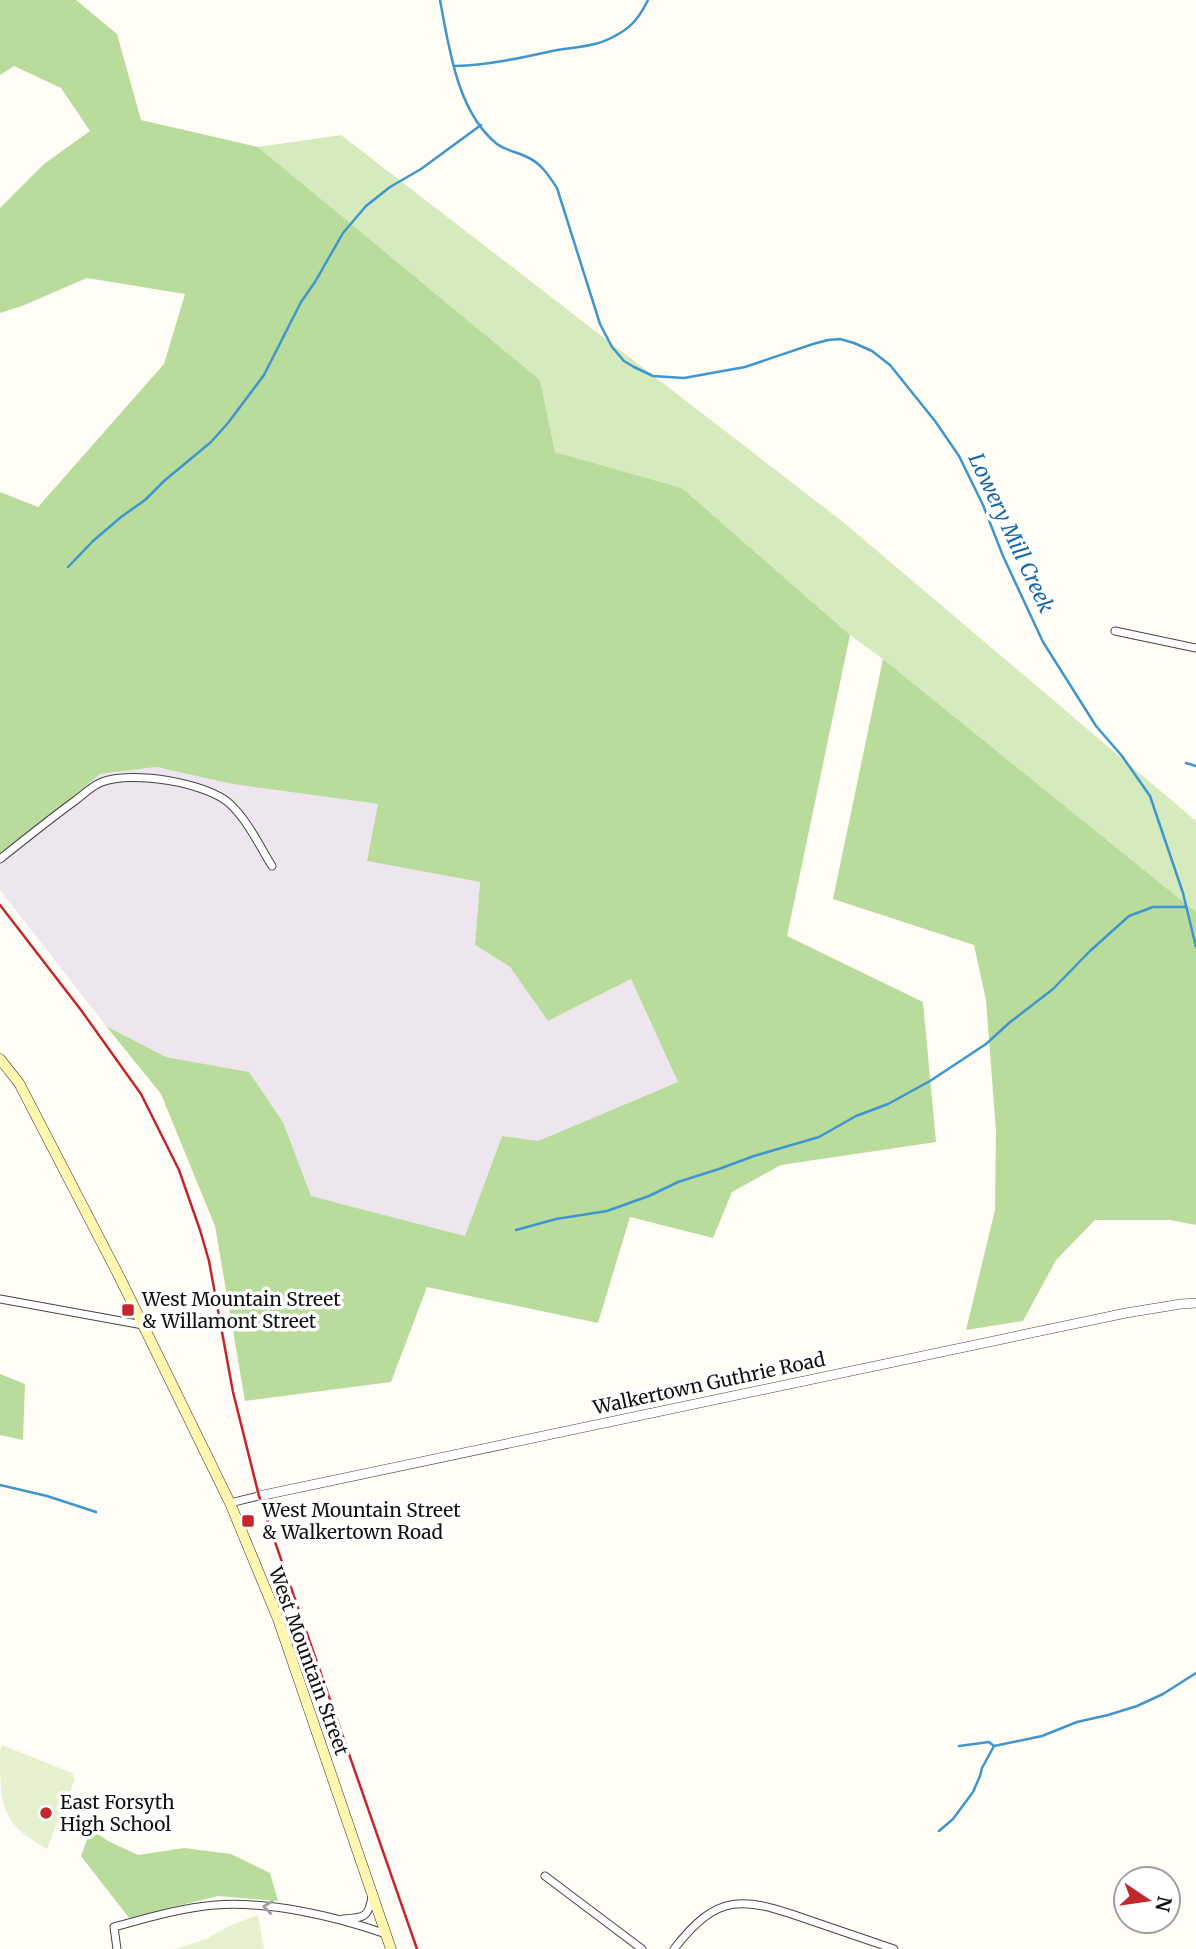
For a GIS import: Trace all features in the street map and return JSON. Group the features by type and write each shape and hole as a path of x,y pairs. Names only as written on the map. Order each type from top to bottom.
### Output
{"main road":[{"name":"West Mountain Street","path":"0,1059 19,1083 143,1325 230,1503 280,1625 391,1949"}],"street":[{"path":"1115,631 1196,648"},
{"path":"0,859 101,782 144,776 215,794 228,802 245,822 272,866"},
{"path":"0,1299 143,1325"},
{"name":"Walkertown Guthrie Road","path":"230,1503 1126,1313 1196,1303"},
{"path":"545,1877 642,1949"},
{"path":"335,1919 365,1915 370,1908 372,1895"},
{"path":"674,1949 688,1931 707,1914 727,1906 747,1903 770,1906 894,1949"},
{"path":"117,1949 114,1927 156,1915 217,1905 255,1906 335,1919 386,1934"}],"shaded area":[{"path":"156,767 232,784 379,804 367,861 480,882 475,945 510,967 548,1021 631,979 678,1082 538,1141 502,1136 465,1236 311,1196 283,1122 249,1072 166,1057 106,1026 0,890 0,848 100,774"}],"green space":[{"path":"0,0 76,0 117,34 141,120 258,147 540,380 555,452 682,488 850,635 787,936 923,1002 936,1142 781,1165 732,1192 713,1238 630,1217 598,1323 427,1287 391,1382 245,1401 215,1226 161,1094 106,1026 166,1057 249,1072 283,1122 311,1196 465,1236 502,1136 538,1141 678,1082 631,979 548,1021 510,967 475,945 480,882 367,861 378,804 232,784 156,767 100,774 0,858 0,492 38,507 164,364 185,294 87,278 0,313 0,208 44,164 90,131 61,88 14,66 0,75"},
{"path":"341,135 843,522 1196,821 1196,912 850,635 682,488 555,452 540,380 258,147"},
{"path":"883,659 1196,912 1196,1225 1170,1220 1095,1220 1056,1260 1023,1321 966,1330 995,1210 996,1131 986,1000 974,945 833,899"},
{"path":"0,1374 25,1384 23,1440 0,1435"},
{"path":"2,1745 72,1773 75,1779 47,1849 20,1830 6,1811 1,1785"},
{"path":"95,1832 138,1855 184,1848 231,1854 270,1873 278,1901 218,1896 129,1918 81,1856 89,1834"},
{"path":"258,1915 264,1949 175,1949 206,1939 229,1926"}],"waterway":[{"name":"Lowery Mill Creek","path":"440,0 451,58 472,115 483,131 497,144 536,163 557,188 600,324 612,347 624,361 653,376 684,378 745,367 813,344 840,339 872,351 890,365 935,421 959,456 983,505 1003,556 1043,642 1096,726 1122,756 1150,796 1183,893 1196,947"},
{"path":"455,66 504,61 587,46 612,38 629,26 648,0"},
{"path":"68,567 93,541 211,442 228,423 264,375 301,302 343,233 366,206 481,125"},
{"name":"Lowery Mill Creek","path":"1186,763 1196,766"},
{"path":"516,1230 556,1219 607,1211 678,1182 819,1137 856,1116 888,1104 930,1081 986,1044 1053,989 1129,916 1153,907 1186,907"},
{"path":"0,1485 47,1496 96,1512"},
{"path":"959,1746 989,1742 994,1746 1042,1736 1077,1722 1137,1706 1163,1694 1196,1673"},
{"path":"939,1831 953,1819 973,1792 994,1746"}],"railway":[{"path":"0,905 81,1010 141,1094 179,1170 209,1261 233,1392 259,1496 417,1949"}],"place":[{"name":"West Mountain Street & Willamont Street","path":"128,1310"},
{"name":"West Mountain Street & Walkertown Road","path":"248,1521"},
{"name":"East Forsyth High School","path":"46,1813"}]}
